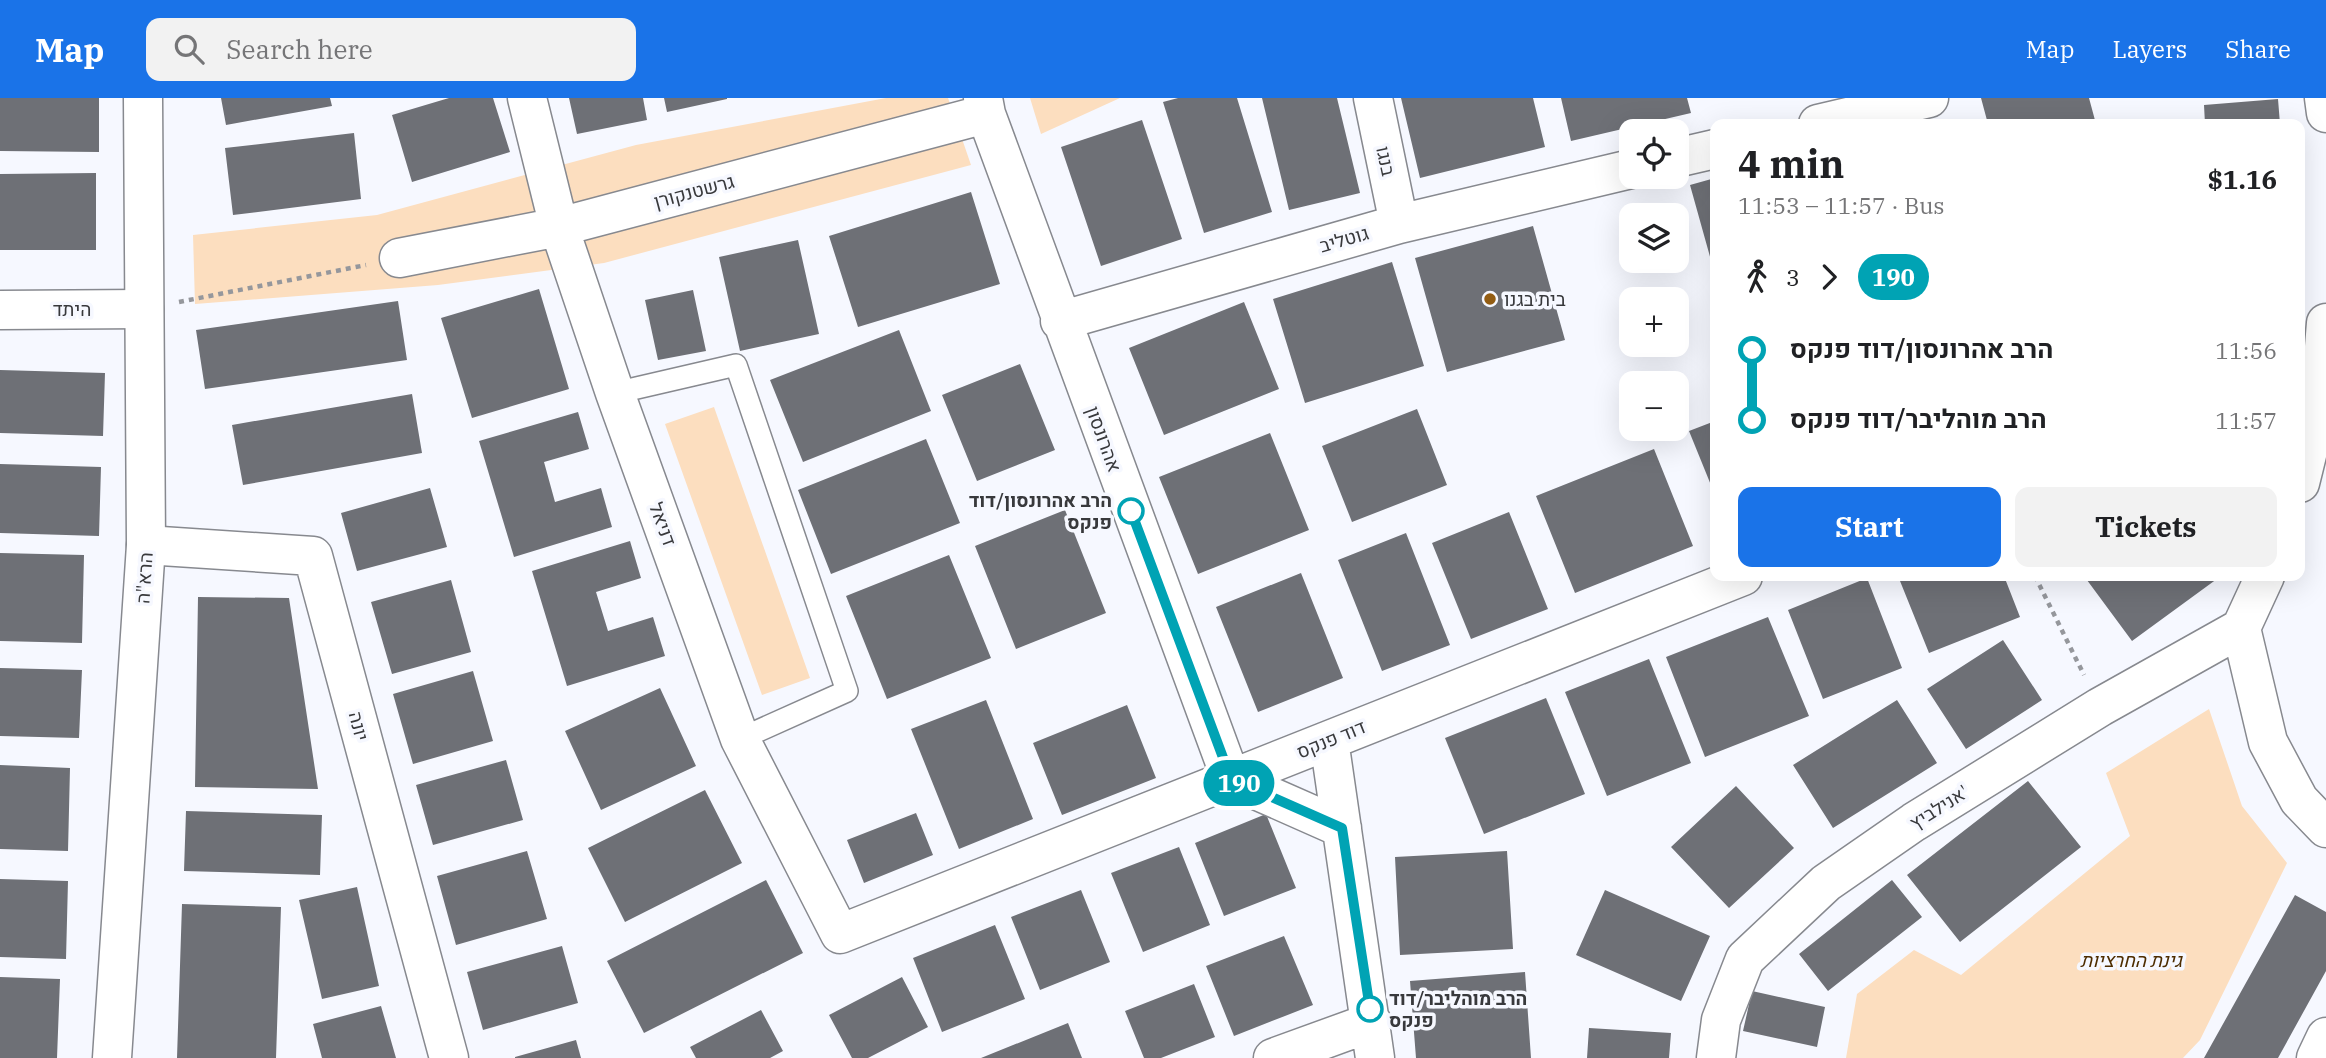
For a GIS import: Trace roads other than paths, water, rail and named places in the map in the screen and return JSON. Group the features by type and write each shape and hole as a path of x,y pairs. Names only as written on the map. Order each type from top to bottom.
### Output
{"street":[{"name":"הרא\"ה","path":"112,1058 146,545 143,98"},
{"name":"דניאל","path":"527,98 559,227 615,393 740,739 840,934"},
{"name":"בנגו","path":"1373,98 1399,224"},
{"path":"1839,119 1929,98 1935,119"},
{"path":"2324,98 2326,113"},
{"name":"גרשטנקורן","path":"399,258 559,227 985,106"},
{"name":"אהרונסון","path":"985,106 1060,321 1231,779"},
{"path":"1689,155 1710,150"},
{"name":"גוטליב","path":"1060,321 1399,224 1619,172"},
{"name":"היתד","path":"0,310 144,309"},
{"path":"2305,463 2319,406 2326,323"},
{"name":"יונה","path":"146,545 313,556 449,1058"},
{"name":"דוד פנקס","path":"840,934 1730,581"},
{"path":"2263,581 2241,628 2268,743 2299,800 2326,828"},
{"name":"אנילביץ'","path":"1716,1058 1721,1020 1745,960 1826,883 1914,822 2100,707 2241,628"},
{"path":"1273,1058 1373,1040 1329,740"},
{"path":"1231,779 1342,828"},
{"path":"2316,1058 2326,1037"}],"lane":[{"path":"615,393 736,365 847,691 740,739"}],"place":[{"name":"בית בגנו","path":"1490,299"},
{"name":"הרב אהרונסון/דוד פנקס","path":"1131,511"},
{"name":"הרב מוהליבר/דוד פנקס","path":"1370,1009"}],"park label":[{"name":"גינת החרציות","path":"2131,960"}]}
